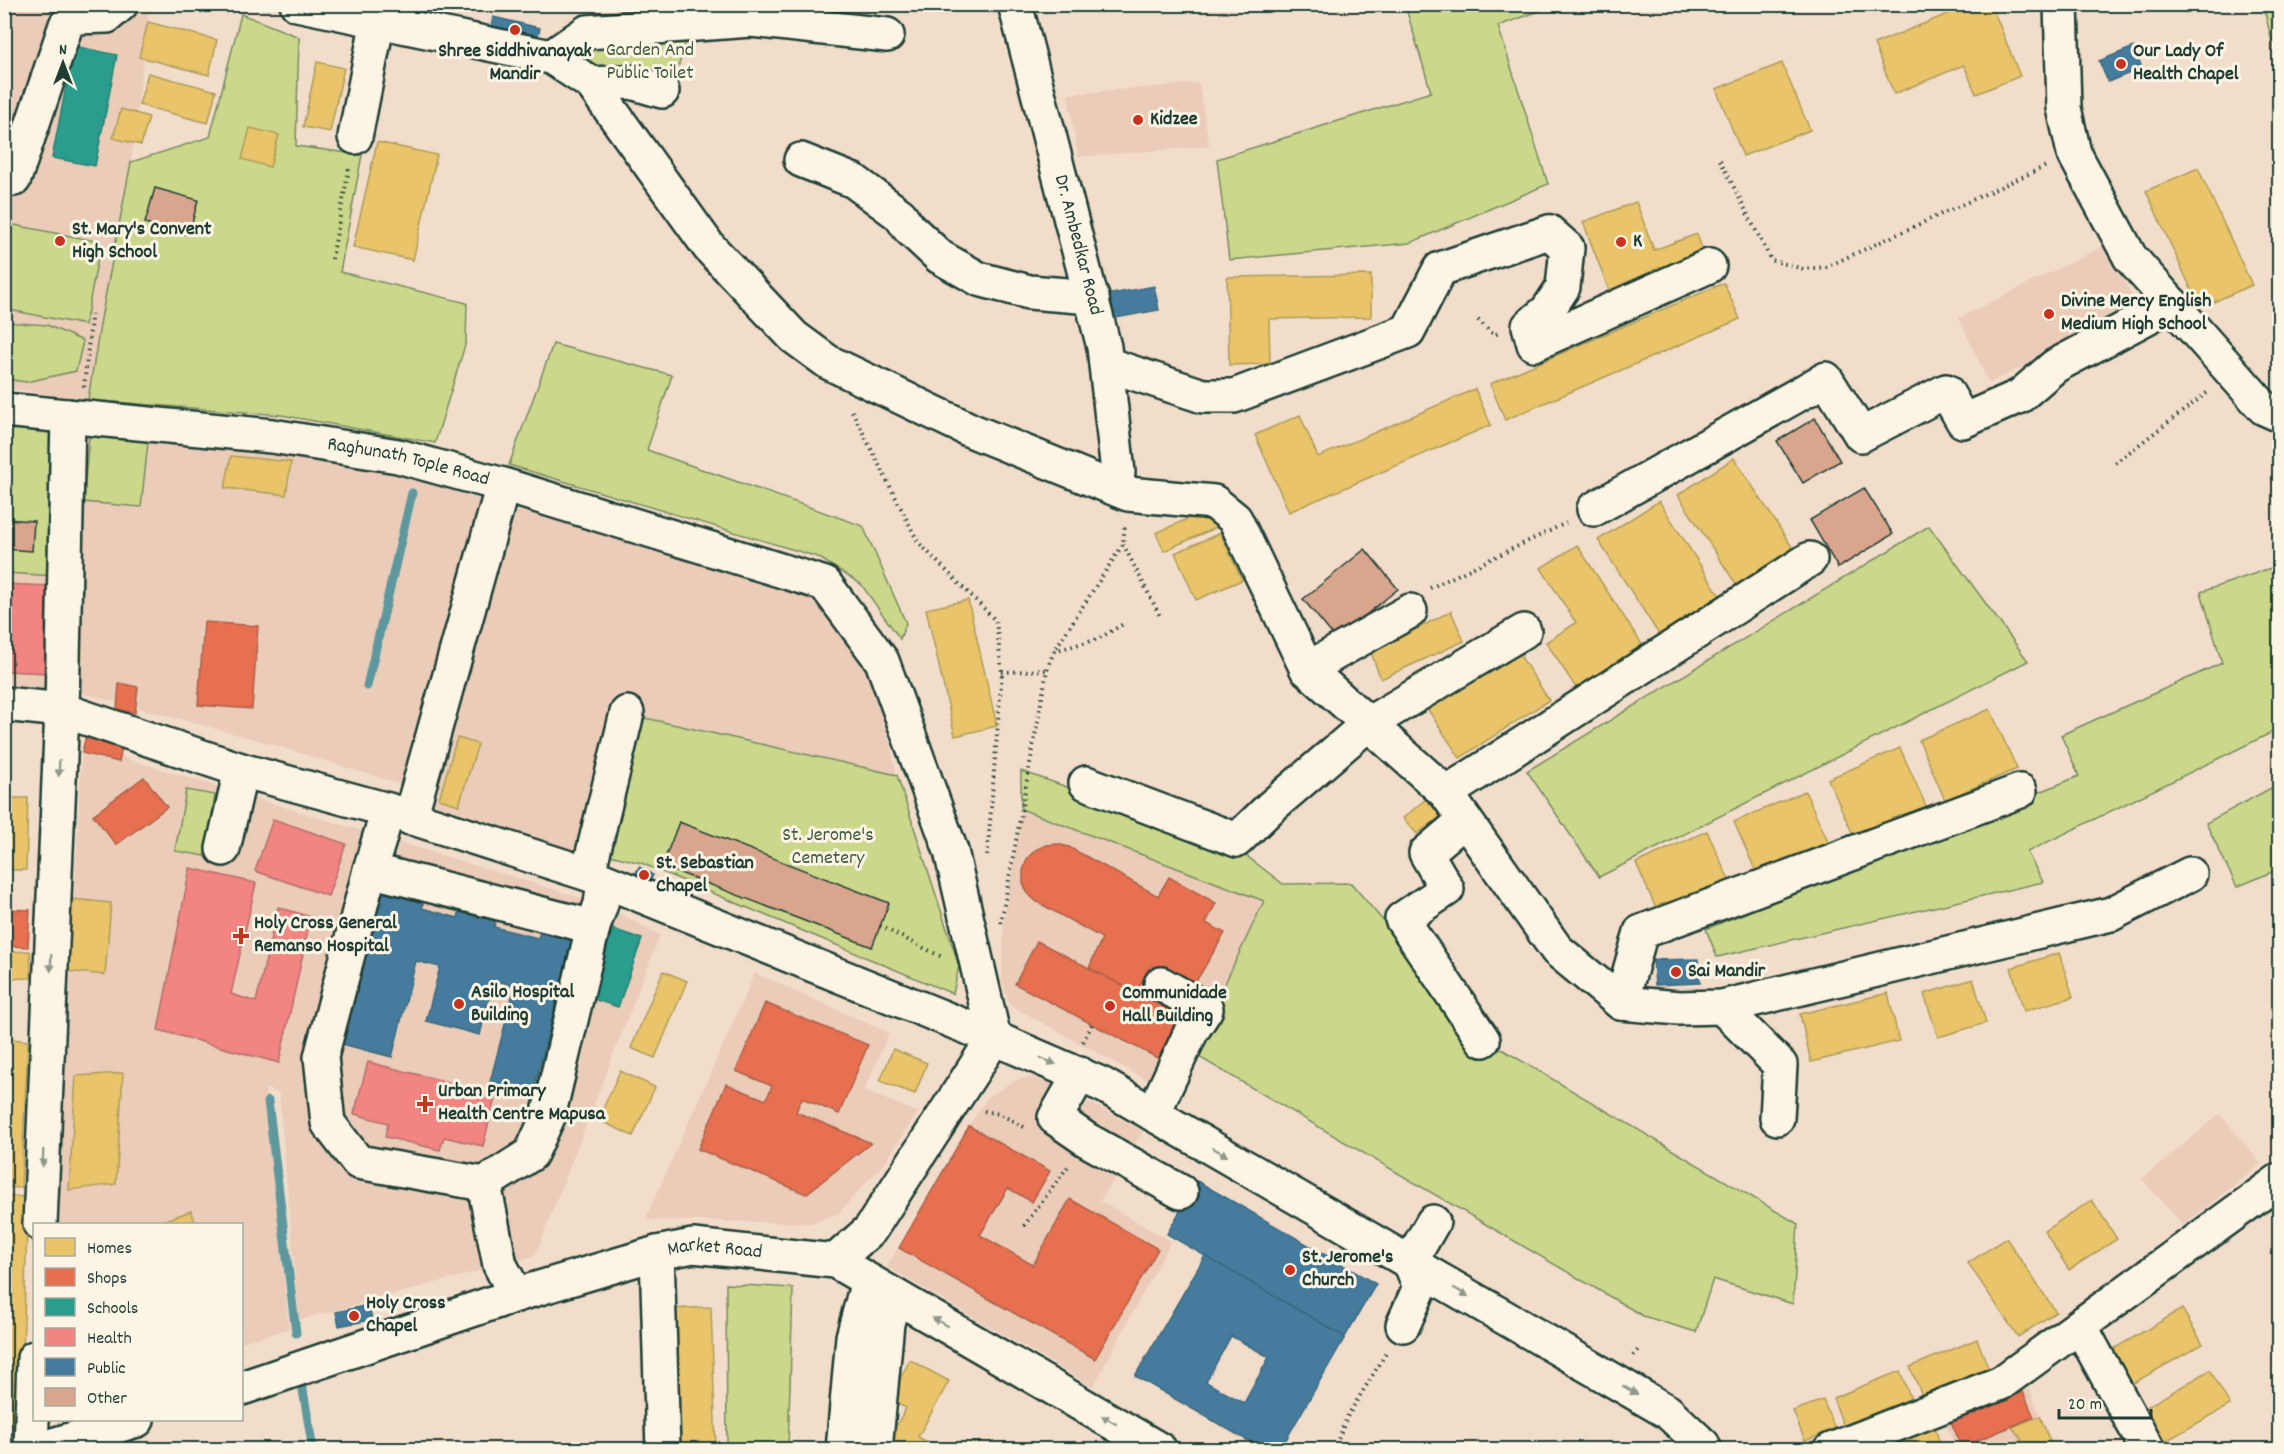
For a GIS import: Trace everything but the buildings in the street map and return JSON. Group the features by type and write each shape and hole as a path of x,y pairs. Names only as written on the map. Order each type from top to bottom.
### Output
{"street":[{"path":"14,179 66,25 75,17 107,16 121,4"},
{"path":"297,4 394,16 551,57 592,84 709,247 794,337 828,362 970,430 1122,491 1214,502 1235,519 1307,669 1446,793 1557,950 1621,1003 1679,1008 1722,1007 2111,914 2190,874"},
{"name":"Dr. Ambedkar Road","path":"1016,4 1104,347 1122,491"},
{"path":"2061,4 2064,108 2074,153 2130,257 2264,408 2280,415"},
{"path":"355,137 394,16"},
{"path":"551,57 587,32 751,20 887,34"},
{"path":"592,84 631,82 662,91"},
{"path":"801,160 855,181 900,215 909,228 940,257 980,279 1029,292 1092,297"},
{"path":"1106,364 1203,396 1234,396 1408,331 1440,269 1549,232 1567,248 1563,287 1548,310 1529,326 1534,344 1709,266"},
{"path":"1594,509 1826,379 1861,435 1946,391 1963,421 2020,396 2055,366 2172,304"},
{"name":"Raghunath Tople Road","path":"4,410 283,437 398,456 503,485 399,814 370,870 321,1057 328,1123 358,1162 484,1184"},
{"path":"40,1223 62,710 68,416"},
{"path":"503,485 825,584 882,661 951,851 994,1038 870,1230 835,1262"},
{"path":"1446,793 1810,559"},
{"path":"1307,669 1410,611"},
{"path":"1086,783 1237,840 1271,807 1368,724 1524,631"},
{"path":"4,704 62,710 241,770 399,814 596,878 1080,1074 1103,1085 1668,1412 1705,1449"},
{"path":"516,1295 500,1265 484,1184 531,1154 548,1117 593,927 601,904 596,878 627,713"},
{"path":"223,849 241,770"},
{"path":"1621,1003 1641,932 2020,791"},
{"path":"1465,820 1426,853 1447,889 1402,919 1483,1040"},
{"path":"370,870 593,927"},
{"path":"1153,1114 1191,1032 1206,1009 1161,984"},
{"path":"1722,1007 1780,1065 1777,1118"},
{"path":"1080,1074 1055,1118 1087,1140 1181,1192"},
{"path":"1831,1449 2001,1383 2280,1180"},
{"path":"1410,1263 1433,1222"},
{"name":"Market Road","path":"243,1388 516,1295 657,1253 693,1246 835,1262 1160,1449"},
{"path":"657,1253 663,1449"},
{"path":"1403,1325 1420,1287 1410,1263"},
{"path":"843,1449 853,1337 881,1288"},
{"path":"875,1449 887,1323 881,1288"},
{"path":"2080,1326 2148,1449"},
{"path":"31,1449 33,1389"},
{"path":"36,1449 130,1421"}],"path":[{"path":"332,259 355,137"},
{"path":"1720,160 1771,260 1803,269 1826,267 2074,153"},
{"path":"68,416 84,391 93,310"},
{"path":"2115,463 2233,373"},
{"path":"849,404 918,542 996,621 1002,672 987,860"},
{"path":"1122,491 1123,544 1161,618"},
{"path":"1410,611 1423,591 1594,509"},
{"path":"999,927 1003,916 1047,670 1053,651 1123,544"},
{"path":"1053,651 1098,639 1125,622"},
{"path":"1002,672 1047,670"},
{"path":"880,926 981,980"},
{"path":"1086,1036 1092,1024"},
{"path":"950,1106 1000,1114 1029,1129"},
{"path":"1024,1226 1064,1171"},
{"path":"1334,1449 1347,1417 1403,1325"}],"shaded area":[{"name":"St. Mary's Convent High School","path":"5,5 150,5 131,162 88,400 5,388"},
{"name":"Kidzee","path":"1199,83 1209,146 1078,157 1068,94"},
{"name":"Divine Mercy English Medium High School","path":"2106,245 2139,310 1989,383 1959,318"},
{"path":"82,431 318,455 485,493 406,786 258,740 78,692"},
{"path":"516,508 813,596 871,663 897,775 641,717 577,851 426,806"},
{"path":"4,573 56,576 52,689 5,686"},
{"path":"82,745 601,904 660,935 535,1256 299,1320 279,1094 265,1088 289,1329 243,1342 243,1223 58,1223"},
{"path":"1021,809 1264,901 1192,1053 1169,1092 1010,1005 1002,982 1004,921"},
{"path":"755,973 889,1033 864,1091 918,1112 886,1161 838,1214 811,1223 645,1220"},
{"path":"1040,1076 1143,1131 1100,1201 1171,1241 1093,1387 887,1267 969,1125 989,1096 1016,1080"},
{"path":"2220,1114 2261,1164 2183,1225 2142,1179"},
{"path":"2029,1389 2055,1449 1956,1449 1946,1424"}],"green space":[{"path":"1405,5 1556,5 1498,26 1548,184 1410,243 1229,260 1217,159 1431,92"},
{"path":"2263,5 2279,5 2279,70"},
{"path":"241,14 299,37 296,146 362,155 340,272 467,303 466,342 435,443 281,415 88,400 131,162 210,137"},
{"name":"Garden And Public Toilet","path":"591,37 686,43 671,89 588,70"},
{"path":"4,223 101,242 85,325 5,309"},
{"path":"4,322 47,325 83,341 76,371 26,382 5,379"},
{"path":"553,344 672,375 647,450 863,526 906,623 900,639 861,584 818,557 509,465"},
{"path":"4,423 61,428 56,576 5,573"},
{"path":"89,436 148,442 141,507 83,502"},
{"path":"1929,526 2028,661 1599,877 1527,771"},
{"path":"2274,567 2280,579 2279,729 2027,852 2043,882 1717,957 1706,929 2079,776 2061,735 2222,663 2201,592"},
{"name":"St. Jerome's Cemetery","path":"641,717 897,775 959,966 953,994 641,863 602,853"},
{"path":"1021,771 1231,844 1283,884 1351,883 1483,1038 1798,1224 1793,1304 1713,1279 1696,1332 1643,1316 1192,1053 1264,901 1021,809"},
{"path":"2271,788 2279,806 2279,869 2237,887 2206,823"},
{"path":"186,790 215,795 205,856 175,851"},
{"path":"726,1284 793,1288 788,1449 727,1449"}],"waterway":[{"path":"367,686 412,493"},
{"path":"268,1101 296,1333"},
{"path":"302,1384 313,1450"}],"place":[{"name":"Shree Siddhivanayak Mandir","path":"515,30"},
{"name":"Our Lady Of Health Chapel","path":"2121,64"},
{"name":"Kidzee","path":"1138,120"},
{"name":"St. Mary's Convent High School","path":"60,241"},
{"name":"K","path":"1621,242"},
{"name":"Divine Mercy English Medium High School","path":"2049,314"},
{"name":"St. Sebastian Chapel","path":"644,875"},
{"name":"Holy Cross General Remanso Hospital","path":"241,936"},
{"name":"Sai Mandir","path":"1676,972"},
{"name":"Asilo Hospital Building","path":"459,1004"},
{"name":"Communidade Hall Building","path":"1110,1006"},
{"name":"Urban Primary Health Centre Mapusa","path":"425,1104"},
{"name":"St. Jerome's Church","path":"1290,1270"},
{"name":"Holy Cross Chapel","path":"354,1316"}]}
